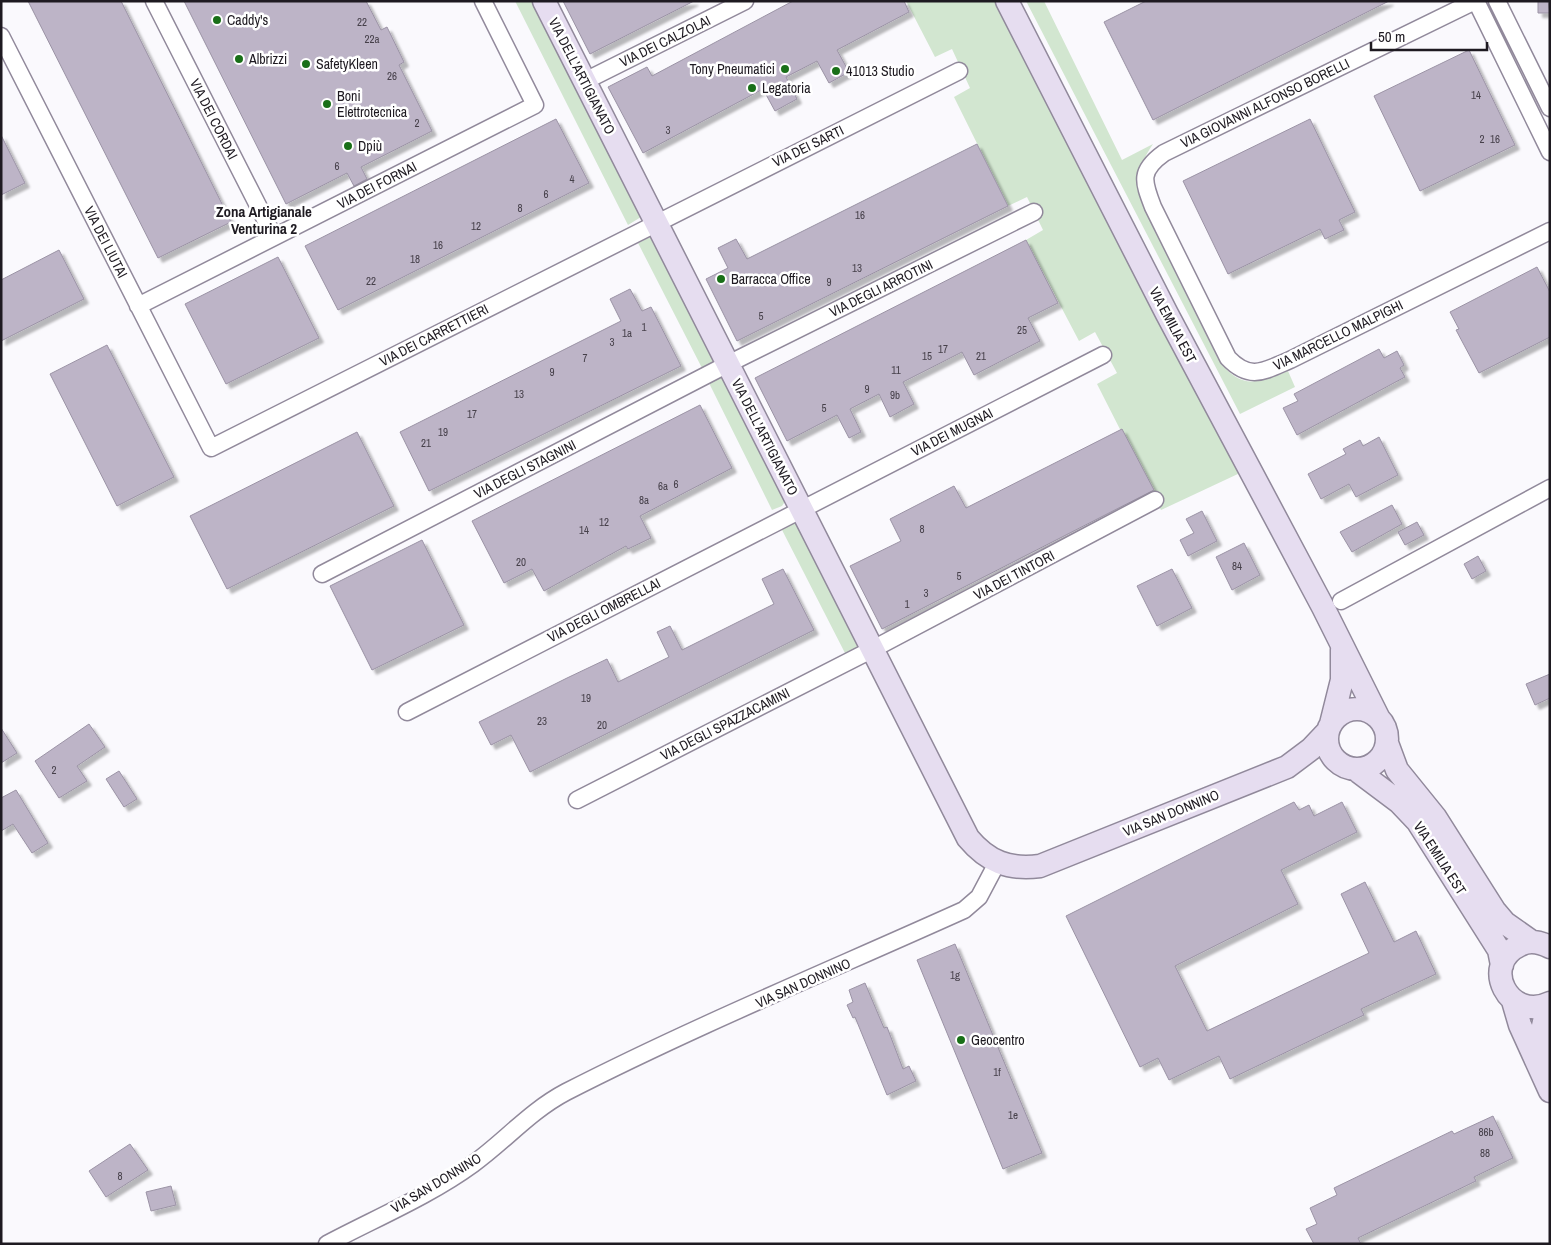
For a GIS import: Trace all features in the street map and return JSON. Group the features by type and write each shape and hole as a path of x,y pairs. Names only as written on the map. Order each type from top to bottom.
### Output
{"main road":[{"name":"VIA DELL'ARTIGIANATO","path":"544,1 968,838 988,858 997,863"},
{"name":"VIA EMILIA EST","path":"1007,1 1167,314 1324,607 1341,646 1386,729 1387,743 1397,770 1435,817 1504,923 1541,944"},
{"name":"VIA EMILIA EST","path":"1341,646 1342,680 1330,727 1328,748 1332,756 1399,802 1418,822 1492,938 1499,950 1502,965"},
{"path":"1330,727 1337,717 1353,709 1362,709 1378,717"},
{"name":"VIA SAN DONNINO","path":"997,863 1022,868 1040,866 1287,767 1311,749 1330,727"},
{"path":"1349,768 1368,768 1379,761 1387,743"},
{"name":"VIA SAN DONNINO","path":"1287,767 1317,764 1349,768"},
{"name":"VIA EMILIA EST","path":"1541,944 1513,948 1502,965 1500,973 1503,989 1514,1001 1530,1007 1549,1003 1541,1035 1546,1083"},
{"name":"VIA EMILIA EST","path":"1514,1001 1520,1025 1546,1083"}],"street":[{"name":"VIA DEI CORDAI","path":"154,1 274,237"},
{"name":"VIA DEI FORNAI","path":"138,306 535,105 483,1"},
{"name":"VIA DEI CALZOLAI","path":"585,81 745,1"},
{"path":"1475,1 1550,152"},
{"name":"VIA GIOVANNI ALFONSO BORELLI","path":"1144,174 1153,161 1164,153 1475,1"},
{"path":"1497,1 1550,108"},
{"name":"VIA DEI LIUTAI","path":"1,36 211,448"},
{"name":"VIA DEI SARTI","path":"656,222 958,71"},
{"name":"VIA MARCELLO MALPIGHI","path":"1144,174 1145,186 1153,207 1228,358 1243,371 1250,373 1260,372 1290,360 1550,231"},
{"name":"VIA DEGLI ARROTINI","path":"728,364 1034,212"},
{"name":"VIA DEI CARRETTIERI","path":"211,448 656,222"},
{"name":"VIA DEI MUGNAI","path":"802,508 1103,355"},
{"name":"VIA DEGLI STAGNINI","path":"322,574 728,364"},
{"path":"1341,601 1550,488"},
{"name":"VIA DEI TINTORI","path":"873,649 1156,500"},
{"name":"VIA DEGLI OMBRELLAI","path":"407,712 802,508"},
{"name":"VIA DEGLI SPAZZACAMINI","path":"576,800 873,649"},
{"name":"VIA SAN DONNINO","path":"327,1244 460,1172 488,1152 519,1124 564,1093 676,1040 964,910 978,896 997,863"}],"green space":[{"path":"515,1 534,1 641,217 628,225"},
{"path":"906,1 1000,1 1240,473 1161,510 1097,384 1117,373 1095,332 1079,341 1026,240 1043,230 1027,197 1008,206 954,97 970,88 952,49 935,57"},
{"path":"1026,1 1044,1 1122,160 1153,144 1141,167 1138,178 1138,192 1218,359 1234,376 1250,382 1267,379 1288,371 1295,387 1240,414"},
{"path":"652,236 715,359 710,365 702,368 638,243"},
{"path":"723,378 786,500 782,506 772,510 709,383"},
{"path":"796,520 861,648 846,655 781,528"}],"building":[{"path":"28,1 121,1 231,222 158,258"},
{"path":"184,1 366,1 381,30 387,27 404,62 399,65 432,131 361,167 367,179 354,186 347,173 286,204"},
{"path":"563,1 694,1 590,54"},
{"path":"793,1 904,1 909,12 837,50 849,72 829,83 817,61 786,77 797,99 775,111 763,89 643,153 608,87 647,67 652,76"},
{"path":"1146,1 1389,1 1153,120 1104,22"},
{"path":"1538,1 1548,1 1550,13 1538,13"},
{"path":"1469,50 1515,145 1420,191 1374,96"},
{"path":"556,119 589,183 338,310 305,246"},
{"path":"1310,119 1355,212 1339,220 1344,230 1325,239 1320,229 1228,274 1183,181"},
{"path":"1,135 25,183 1,195"},
{"path":"977,144 1008,206 737,341 706,279 728,268 718,248 736,239 747,259"},
{"path":"1026,240 1058,303 1028,318 1040,341 974,375 962,352 903,382 914,404 890,417 879,394 850,409 861,432 849,438 837,415 787,441 755,378"},
{"path":"59,250 84,299 1,341 1,280"},
{"path":"278,257 319,338 226,384 185,304"},
{"path":"1537,267 1550,292 1550,337 1479,373 1456,330 1459,329 1450,312"},
{"path":"630,289 642,311 651,307 681,366 429,491 400,432 621,321 610,299"},
{"path":"107,345 174,477 117,506 50,374"},
{"path":"1379,349 1384,358 1397,351 1404,365 1400,368 1405,377 1297,435 1283,408 1298,401 1294,394"},
{"path":"700,405 732,468 640,516 651,538 628,549 626,546 544,591 532,569 504,583 472,521"},
{"path":"1122,429 1154,490 882,629 850,566 901,541 890,519 954,486 966,508"},
{"path":"357,432 394,506 227,589 190,516"},
{"path":"1379,437 1398,475 1356,497 1349,484 1321,499 1308,474 1346,454 1343,449 1360,440 1363,446"},
{"path":"1392,505 1402,524 1352,552 1340,532"},
{"path":"1202,511 1217,541 1188,556 1180,540 1194,533 1186,519"},
{"path":"1417,522 1424,535 1405,545 1398,532"},
{"path":"422,540 464,625 372,670 330,586"},
{"path":"1244,543 1260,575 1232,590 1216,557"},
{"path":"1478,556 1486,571 1472,579 1464,564"},
{"path":"783,569 814,630 530,772 511,735 491,745 479,722 607,659 618,682 669,657 657,632 670,626 682,650 774,604 762,579"},
{"path":"1172,569 1192,608 1157,626 1137,586"},
{"path":"1550,674 1550,698 1535,705 1526,684"},
{"path":"89,724 105,747 77,766 87,781 59,798 35,761"},
{"path":"1,728 17,753 1,763"},
{"path":"119,771 137,799 124,807 106,779"},
{"path":"16,790 48,843 32,853 13,824 1,831 1,798"},
{"path":"1294,802 1299,810 1309,805 1314,816 1342,802 1357,832 1281,870 1298,904 1175,966 1207,1031 1369,953 1341,894 1365,882 1394,942 1416,931 1436,974 1361,1009 1364,1015 1230,1079 1219,1056 1169,1080 1158,1058 1140,1067 1066,916"},
{"path":"955,944 1042,1153 1003,1169 917,960"},
{"path":"865,983 884,1028 887,1027 903,1069 909,1066 916,1081 887,1095 855,1017 853,1018 847,1005 853,1002 849,990"},
{"path":"1493,1116 1513,1158 1474,1177 1476,1181 1358,1238 1361,1244 1314,1244 1306,1229 1317,1224 1310,1208 1337,1195 1334,1188 1452,1131 1454,1134"},
{"path":"130,1144 148,1170 106,1197 89,1171"},
{"path":"171,1186 176,1205 151,1211 146,1192"}],"place":[{"name":"Caddy's","path":"217,20"},
{"name":"Albrizzi","path":"239,59"},
{"name":"SafetyKleen","path":"306,64"},
{"name":"Tony Pneumatici","path":"785,69"},
{"name":"41013 Studio","path":"836,71"},
{"name":"Legatoria","path":"752,88"},
{"name":"Boni Elettrotecnica","path":"327,104"},
{"name":"Dpiù","path":"348,146"},
{"name":"Barracca Office","path":"721,279"},
{"name":"Geocentro","path":"961,1040"}],"district":[{"name":"Zona Artigianale Venturina 2","path":"264,220"}]}
